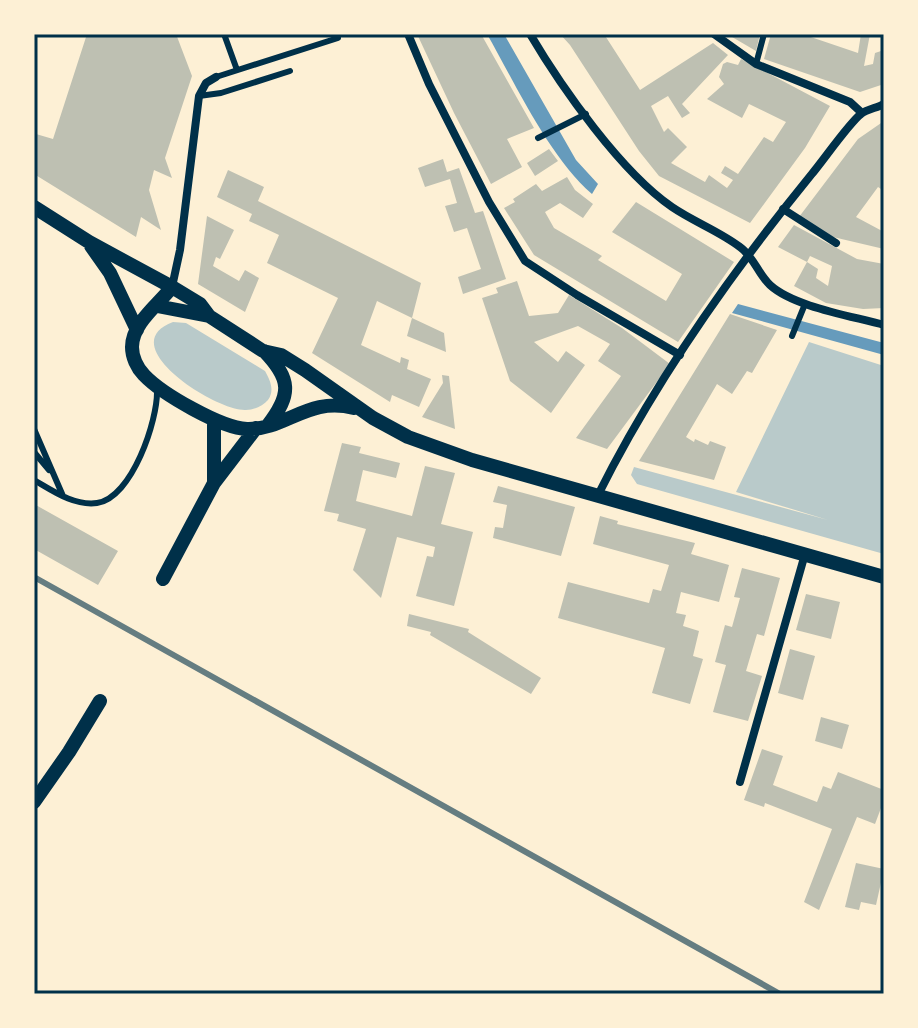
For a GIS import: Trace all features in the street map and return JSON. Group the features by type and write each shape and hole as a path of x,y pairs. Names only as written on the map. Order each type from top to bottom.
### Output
{"street":[{"path":"408,34 429,84 489,202 525,261 680,355"},
{"path":"530,34 619,159 670,206 739,246 750,255 769,285 805,304 884,325"},
{"path":"714,34 756,64 850,102 862,113"},
{"path":"216,77 206,83 199,96 180,250 172,287 137,330 132,346 134,362 142,374 157,386 214,420 231,426 262,427 321,406 340,405 358,410"},
{"path":"598,495 614,462 680,355 783,209 862,113 884,104"},
{"path":"34,207 89,242 200,304 209,316 263,351 280,368 286,380 281,408 214,483 163,579"},
{"path":"783,209 836,243"},
{"path":"89,242 110,273 137,330"},
{"path":"157,306 209,316"},
{"path":"263,351 281,355 358,410 427,445 884,577"},
{"path":"214,420 214,483"},
{"path":"740,782 805,554"},
{"path":"34,802 100,701"}],"lane":[{"path":"224,34 237,70"},
{"path":"216,77 338,38 337,34"},
{"path":"756,64 764,34"},
{"path":"199,96 221,93 290,71"},
{"path":"538,138 586,114"},
{"path":"792,336 805,304"},
{"path":"34,480 78,502 98,503 117,493 154,422 157,386"},
{"path":"34,429 63,496"},
{"path":"34,452 54,476"}],"shaded area":[{"path":"173,322 186,323 265,371 271,389 268,400 252,409 232,408 194,389 175,375 161,360 154,346 157,332"},
{"path":"809,342 884,366 884,554 637,484 631,475 634,467 828,520 736,492"}],"water":[{"path":"487,34 504,34 576,160 598,184 592,194 576,179 547,140"},
{"path":"738,304 884,343 884,355 732,313"}],"building":[{"path":"87,34 176,34 192,76 165,158 172,178 154,170 149,190 161,230 141,217 136,237 34,174 36,134 53,139"},
{"path":"417,34 481,34 534,128 507,139 522,167 491,184"},
{"path":"560,34 604,34 640,90 713,43 728,55 682,104 690,113 682,118 668,96 651,106 664,132 668,128 687,147 671,163 705,182 709,175 727,188 733,180 721,173 725,166 738,174 764,137 773,142 786,122 749,104 742,118 707,99 724,84 719,77 723,64 738,65 741,59 830,106 805,148 750,223 659,176"},
{"path":"727,34 760,34 756,51"},
{"path":"771,34 802,34 858,53 861,34 870,34 864,66 873,64 875,53 884,50 884,84 860,92 764,59"},
{"path":"884,121 884,156 881,159 884,161 884,191 878,187 856,217 884,232 884,249 833,237 799,217 858,139"},
{"path":"549,149 558,161 535,176 527,163"},
{"path":"443,159 447,172 459,168 475,213 483,211 506,279 463,294 458,277 481,269 467,228 454,232 445,206 457,203 450,179 425,187 418,168"},
{"path":"228,170 264,187 258,201 421,283 412,318 377,301 361,345 400,363 401,357 409,360 407,369 431,379 419,407 392,395 390,402 312,353 338,298 267,263 279,235 249,221 252,214 217,197"},
{"path":"567,177 575,190 593,204 583,218 560,203 545,212 554,228 602,256 598,260 666,301 682,274 612,232 636,202 734,262 678,342 534,255 504,208 536,184 542,191"},
{"path":"207,216 234,230 220,259 216,257 213,266 239,281 245,270 259,278 245,312 198,284"},
{"path":"794,225 857,259 884,264 881,279 884,279 884,308 863,309 826,303 794,286 807,262 778,247","holes":["810,256 832,266 828,286 816,278 818,269 807,262"]},
{"path":"517,281 529,316 558,313 569,295 622,328 670,364 607,449 576,438 621,376 598,361 610,344 578,326 534,342 558,362 566,351 585,365 551,413 510,381 482,298 498,293 496,288"},
{"path":"730,314 777,330 752,373 747,371 732,394 717,384 686,437 694,442 695,439 708,445 710,441 726,447 714,480 639,461"},
{"path":"412,318 444,333 446,352 407,336"},
{"path":"442,375 449,376 455,429 422,417 443,383"},
{"path":"342,443 361,447 359,453 400,463 396,478 363,470 356,501 412,516 425,466 455,473 441,524 473,532 454,606 416,596 427,556 433,557 435,547 397,537 381,598 353,570 366,529 337,521 339,514 324,511"},
{"path":"498,486 575,507 561,556 493,538 495,527 503,528 507,505 493,502"},
{"path":"34,504 118,551 98,585 34,549"},
{"path":"600,516 618,521 617,524 695,543 691,554 729,565 719,602 681,592 676,613 686,615 683,626 699,631 693,656 703,659 690,704 652,693 665,648 558,618 568,582 649,603 653,589 661,591 669,565 593,544"},
{"path":"742,568 780,578 764,636 757,634 746,671 762,676 748,721 713,712 726,665 715,662 725,625 732,627 740,598 734,597"},
{"path":"806,594 840,602 831,639 796,630"},
{"path":"409,614 469,629 468,632 541,678 531,694 430,635 431,632 407,626"},
{"path":"790,649 815,656 803,700 778,693"},
{"path":"821,717 849,725 842,749 815,741"},
{"path":"762,749 783,756 773,785 817,802 823,786 831,789 838,772 884,790 884,800 875,824 857,817 819,910 804,902 832,829 765,803 764,807 744,800"},
{"path":"856,863 884,869 876,905 861,902 859,910 845,907"}],"railway":[{"path":"34,577 780,994"}]}
